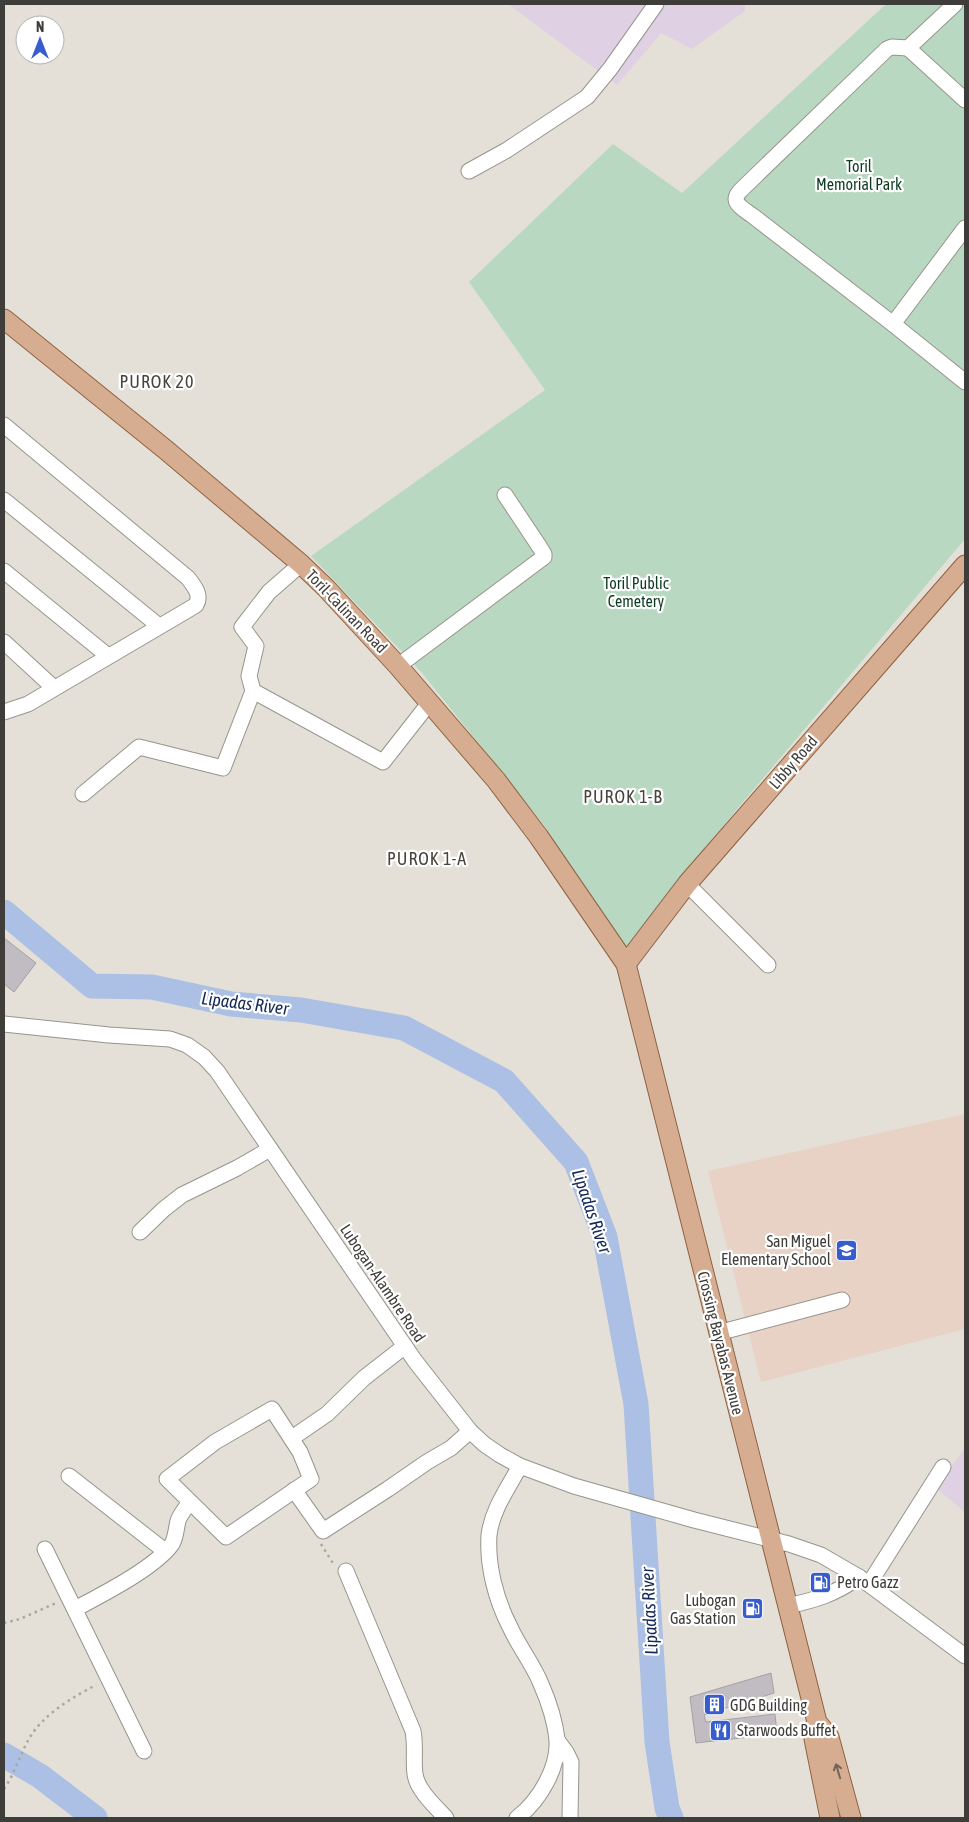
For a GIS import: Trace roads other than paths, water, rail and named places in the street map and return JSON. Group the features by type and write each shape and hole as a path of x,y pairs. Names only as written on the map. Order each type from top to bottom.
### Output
{"main road":[{"name":"Toril-Calinan Road","path":"6,325 166,450 301,564 332,594 430,702 522,813 626,964"},
{"name":"Libby Road","path":"626,964 687,884 965,564"},
{"name":"Crossing Bayabas Avenue","path":"626,964 817,1722 814,1739 830,1818"},
{"name":"Crossing Bayabas Avenue","path":"817,1722 829,1737 851,1818"}],"street":[{"path":"469,171 515,144 587,97 610,69 656,4"},
{"path":"908,48 954,4"},
{"path":"965,100 908,48 892,47 887,49 736,195 737,204 965,382"},
{"path":"893,324 965,228"},
{"path":"4,425 188,578 196,589 198,596 196,605 28,704 4,712"},
{"path":"398,666 544,557 540,546 505,495"},
{"path":"4,500 159,626"},
{"path":"83,794 139,747 223,768 253,691 249,676 256,646 242,627 269,592 301,564"},
{"path":"4,571 108,656"},
{"path":"4,642 54,688"},
{"path":"253,691 383,762 430,702"},
{"path":"687,884 768,965"},
{"name":"Lubogan-Alambre Road","path":"4,1024 109,1035 170,1039 188,1045 204,1057 217,1072 405,1346 445,1401 470,1432 500,1456 545,1476 605,1495 770,1539 821,1555 864,1581 965,1656"},
{"path":"140,1232 182,1195 237,1168 270,1149"},
{"path":"718,1333 842,1300"},
{"path":"292,1438 327,1414 364,1378 405,1346"},
{"path":"272,1409 292,1438 311,1479 226,1537 167,1478 215,1442 272,1409"},
{"path":"294,1490 323,1531 451,1448 470,1432"},
{"path":"520,1466 499,1502 493,1518 489,1555 499,1600 509,1626 541,1684 557,1740 571,1762 570,1818"},
{"path":"788,1606 816,1599 864,1581 943,1467"},
{"path":"69,1476 165,1551"},
{"path":"72,1603 121,1584 165,1551 172,1544 178,1522 190,1502"},
{"path":"45,1549 144,1751"},
{"path":"346,1572 413,1731 416,1743 415,1777 419,1785 446,1818"},
{"path":"517,1818 527,1810 544,1786 551,1769 557,1740"}],"waterway":[{"name":"Lipadas River","path":"4,912 92,986 152,987 231,1004 301,1010 404,1028 504,1081 576,1162 605,1237 636,1404 657,1742 667,1808 671,1818"},
{"path":"4,1755 40,1776 95,1818"}],"place":[{"name":"San Miguel Elementary School","path":"847,1250"},
{"name":"Petro Gazz","path":"821,1582"},
{"name":"Lubogan Gas Station","path":"752,1609"},
{"name":"GDG Building","path":"714,1705"},
{"name":"Starwoods Buffet","path":"721,1730"}],"district":[{"name":"PUROK 20","path":"157,381"},
{"name":"PUROK 1-B","path":"623,796"},
{"name":"PUROK 1-A","path":"427,858"}],"park label":[{"name":"Toril Memorial Park","path":"859,175"},
{"name":"Toril Public Cemetery","path":"636,592"}]}
